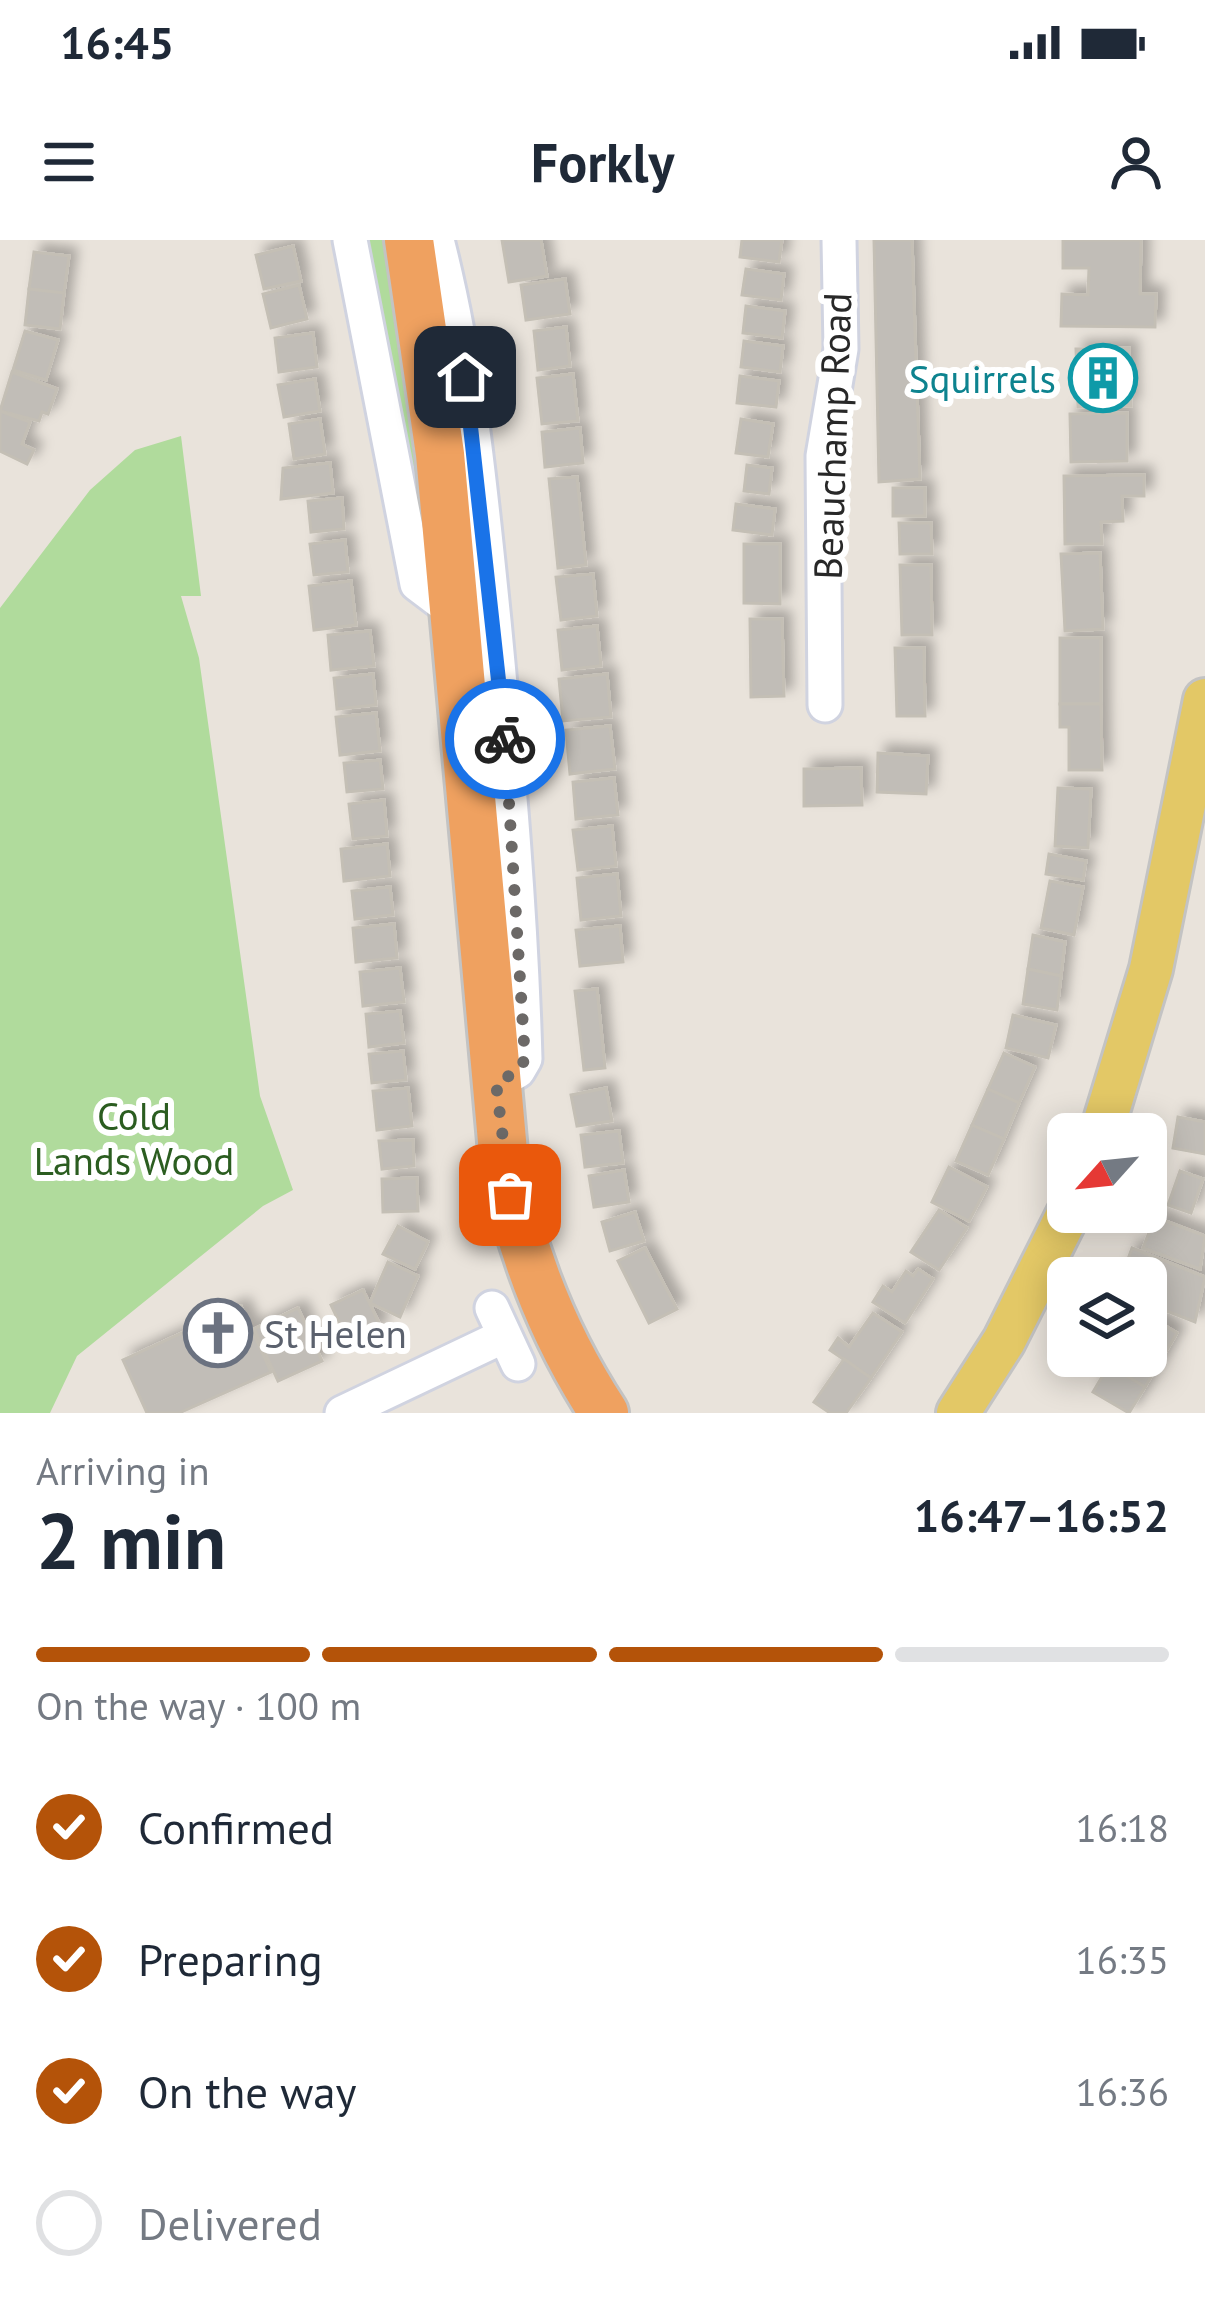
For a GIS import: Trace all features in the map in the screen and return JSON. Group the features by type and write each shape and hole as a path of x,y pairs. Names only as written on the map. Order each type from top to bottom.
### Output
{"highway":[{"path":"409,240 432,379 496,1083 516,1228 572,1364 604,1413"}],"main road":[{"path":"1107,1113 1151,969 1205,700"},
{"path":"958,1413 1004,1341 1059,1233"}],"street":[{"path":"350,240 417,584 454,612"},
{"path":"437,240 465,377 512,812 525,1059 518,1071 496,1083"},
{"name":"Beauchamp Road","path":"825,705 823,457 841,350 838,240"},
{"path":"342,1413 505,1336"}],"green space":[{"path":"357,240 392,240 431,577"},
{"name":"Cold Lands Wood","path":"181,436 201,596 181,596 199,658 260,1096 293,1190 263,1206 77,1356 50,1413 0,1413 0,608 90,490 135,450"}],"building":[{"path":"502,240 541,240 547,276 509,282"},
{"path":"742,240 782,240 779,262 740,257"},
{"path":"874,240 912,240 920,479 879,482"},
{"path":"1063,240 1141,240 1140,294 1156,294 1155,327 1061,326 1062,294 1088,295 1089,268 1063,268"},
{"path":"293,246 301,281 264,289 256,255"},
{"path":"34,252 69,256 64,293 29,289"},
{"path":"746,269 784,274 781,300 742,295"},
{"path":"565,279 570,314 526,320 521,285"},
{"path":"299,285 307,319 271,328 263,294"},
{"path":"29,289 64,293 60,329 25,325"},
{"path":"746,306 785,311 782,338 743,333"},
{"path":"566,327 570,366 538,370 534,331"},
{"path":"25,331 58,340 46,380 13,370"},
{"path":"313,333 317,367 279,372 275,338"},
{"path":"744,341 783,346 780,372 741,367"},
{"name":"Squirrels","path":"1129,348 1131,406 1078,407 1076,349"},
{"path":"12,372 57,389 48,414 42,412 39,421 0,411"},
{"path":"573,374 578,421 542,424 537,378"},
{"path":"740,376 779,381 776,407 737,403"},
{"path":"315,379 320,411 284,417 278,385"},
{"path":"0,411 30,422 22,444 34,450 27,464 0,451"},
{"path":"1127,413 1127,461 1071,462 1070,414"},
{"path":"320,419 325,454 294,459 289,424"},
{"path":"741,419 773,424 768,457 736,453"},
{"path":"580,428 583,463 545,467 542,432"},
{"path":"330,463 333,493 281,499 283,468"},
{"path":"747,465 772,468 769,494 744,491"},
{"path":"1144,475 1144,496 1122,496 1123,521 1101,522 1102,544 1065,544 1064,476"},
{"path":"577,477 586,565 558,568 549,479"},
{"path":"893,488 925,488 925,516 893,516"},
{"path":"342,498 344,529 311,532 308,501"},
{"path":"736,504 775,509 772,535 733,530"},
{"path":"899,523 931,523 932,554 900,554"},
{"path":"345,540 348,572 314,575 310,544"},
{"path":"744,544 780,544 780,604 744,603"},
{"path":"1100,553 1103,629 1065,631 1061,554"},
{"path":"900,565 931,565 932,635 902,635"},
{"path":"593,574 597,616 561,620 556,577"},
{"path":"351,581 356,625 314,630 309,586"},
{"path":"750,619 782,619 784,696 751,697"},
{"path":"597,626 601,666 562,670 558,630"},
{"path":"370,631 374,666 331,670 328,635"},
{"path":"1060,638 1101,638 1101,704 1060,704"},
{"path":"895,648 924,648 925,716 897,716"},
{"path":"373,674 376,705 337,709 334,678"},
{"path":"607,674 611,717 563,721 559,679"},
{"path":"1060,704 1101,704 1102,770 1069,770 1069,727 1060,727"},
{"path":"376,713 380,751 340,755 336,717"},
{"path":"610,726 615,769 570,774 566,730"},
{"path":"878,753 928,756 926,794 877,792"},
{"path":"380,760 383,789 347,792 344,763"},
{"path":"861,768 862,805 804,806 804,769"},
{"path":"614,778 618,815 576,819 573,782"},
{"path":"1058,788 1091,789 1088,848 1055,846"},
{"path":"384,800 387,836 353,839 349,804"},
{"path":"612,826 616,866 578,870 573,830"},
{"path":"387,844 390,876 344,881 341,849"},
{"path":"1049,854 1086,861 1083,880 1046,874"},
{"path":"617,874 621,916 581,920 577,878"},
{"path":"1050,881 1083,887 1074,935 1041,928"},
{"path":"390,887 393,915 355,919 352,891"},
{"path":"394,924 397,958 356,962 353,928"},
{"path":"620,926 623,962 580,966 576,930"},
{"path":"1033,935 1065,942 1061,976 1028,969"},
{"path":"400,968 404,1002 363,1006 360,972"},
{"path":"1028,969 1061,976 1057,1010 1023,1004"},
{"path":"597,989 605,1068 584,1070 575,991"},
{"path":"400,1011 404,1043 369,1047 366,1014"},
{"path":"1013,1015 1056,1025 1048,1058 1006,1048"},
{"path":"403,1051 406,1080 372,1083 369,1054"},
{"path":"1004,1053 1035,1067 1019,1103 988,1089"},
{"path":"408,1088 412,1126 377,1130 373,1091"},
{"path":"606,1088 612,1121 577,1126 571,1095"},
{"path":"988,1089 1019,1103 1004,1139 972,1125"},
{"path":"1178,1117 1205,1122 1205,1154 1173,1148"},
{"path":"972,1125 1004,1139 988,1175 956,1161"},
{"path":"619,1131 623,1163 585,1167 581,1135"},
{"path":"413,1140 414,1166 382,1169 379,1141"},
{"path":"949,1167 987,1187 969,1221 932,1202"},
{"path":"624,1170 629,1202 594,1207 589,1176"},
{"path":"1180,1171 1203,1179 1191,1213 1168,1205"},
{"path":"417,1178 418,1211 383,1212 382,1179"},
{"path":"939,1210 967,1228 939,1270 911,1252"},
{"path":"635,1212 644,1241 610,1251 602,1222"},
{"path":"1167,1222 1205,1236 1200,1269 1143,1248 1149,1233 1167,1233"},
{"path":"398,1226 428,1242 415,1269 383,1254"},
{"path":"645,1248 677,1309 649,1323 618,1261"},
{"path":"1132,1248 1155,1257 1129,1257"},
{"path":"388,1262 418,1276 400,1317 370,1303"},
{"path":"1167,1262 1205,1277 1195,1322 1167,1311"},
{"path":"918,1269 933,1279 905,1323 873,1302 883,1286 892,1292 906,1271 913,1276"},
{"path":"363,1290 381,1327 349,1343 331,1305"},
{"name":"St Helen","path":"241,1306 271,1372 179,1413 147,1413 123,1360"},
{"path":"298,1308 322,1361 278,1381 254,1329"},
{"path":"873,1313 902,1332 871,1378 830,1350 838,1338 849,1347"},
{"path":"1167,1327 1177,1333 1167,1350"},
{"path":"844,1359 871,1378 846,1413 830,1413 814,1402"},
{"path":"1102,1377 1129,1377 1145,1387 1129,1413 1093,1392"},
{"path":"1129,1377 1151,1377 1145,1387"}],"way so far":[{"path":"505,739 523,968 525,1059 518,1071 496,1083 510,1195"}],"place":[{"name":"Squirrels","path":"1103,378"},
{"name":"St Helen","path":"218,1333"}],"route":[{"path":"465,377 505,739"}]}
